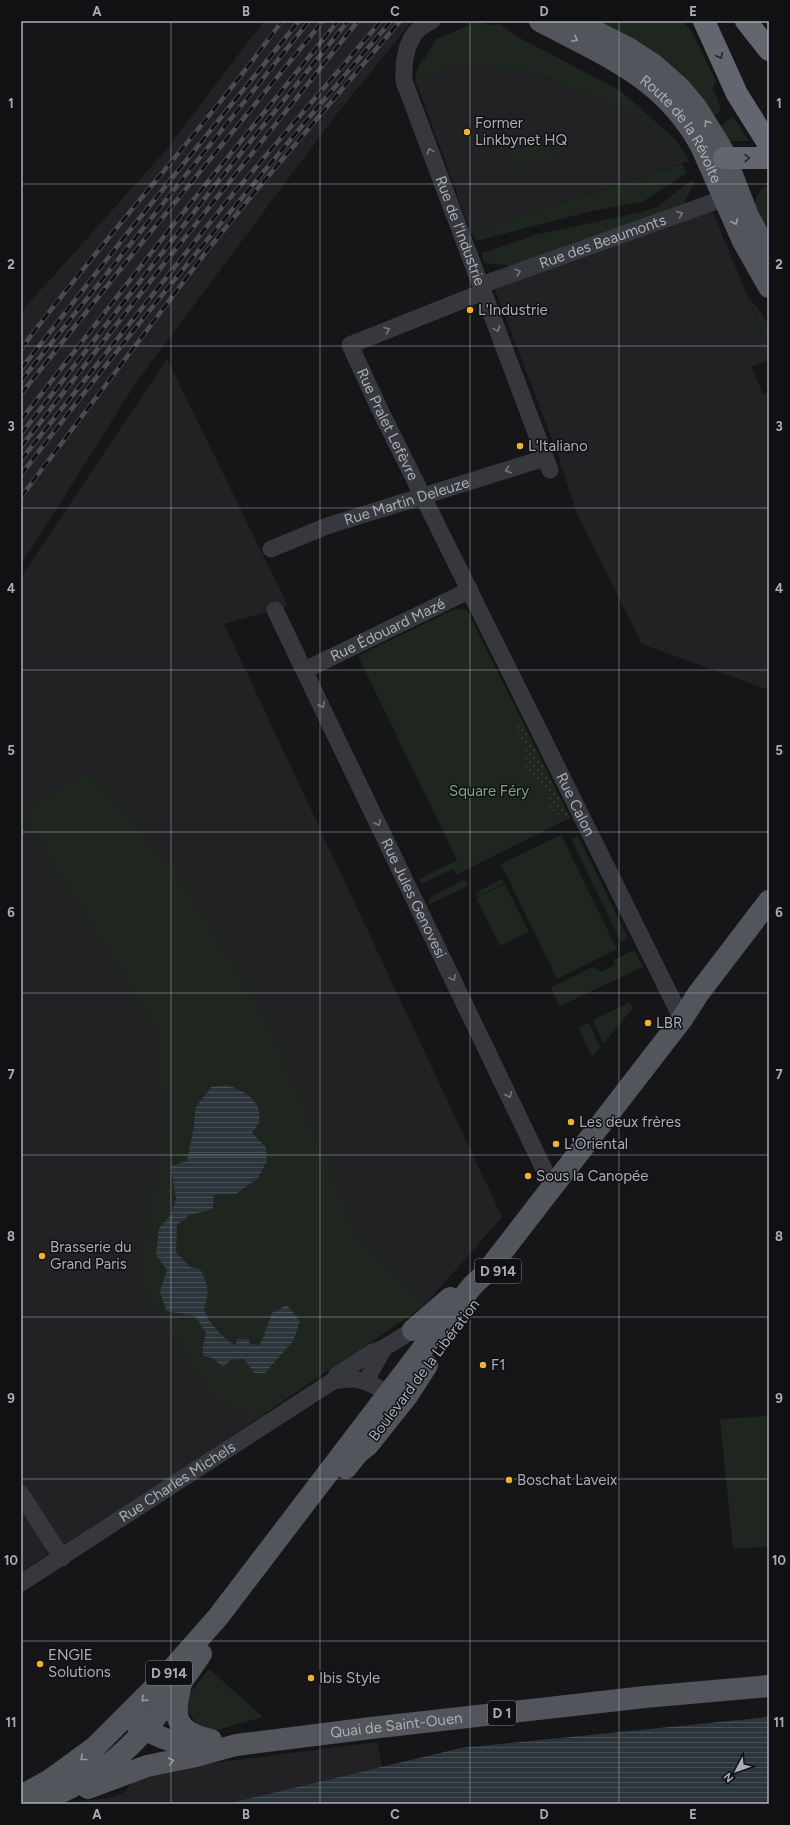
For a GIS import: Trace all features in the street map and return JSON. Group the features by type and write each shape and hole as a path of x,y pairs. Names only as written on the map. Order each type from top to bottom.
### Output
{"highway":[{"path":"704,21 737,94 769,145"},
{"path":"746,21 769,50"},
{"path":"724,158 769,158"}],"main road":[{"name":"Route de la Révolte","path":"540,21 607,55 640,75 677,111 695,134 743,241 769,287"},
{"name":"Route de la Révolte","path":"575,21 628,48 654,65 680,88 708,125 722,149 724,158 748,216 769,255"},
{"path":"702,148 711,154 724,158"},
{"name":"Boulevard de la Libération","path":"76,1785 113,1761 128,1748 144,1730 200,1655 358,1453 368,1446 394,1400 443,1322 473,1285 486,1274 682,1019 698,994 769,902"},
{"name":"Boulevard de la Libération","path":"128,1716 150,1694 218,1617 394,1400 443,1343 769,918"},
{"path":"413,1330 461,1289 483,1266 527,1209 546,1194"},
{"path":"181,1682 176,1701 176,1714 184,1728 194,1736 236,1745"},
{"name":"Quai de Saint-Ouen","path":"34,1804 76,1785 87,1788 147,1766 196,1756 236,1745 371,1728 622,1700 769,1686"},
{"name":"D 1","path":"128,1716 144,1730 169,1741 188,1745 236,1745"},
{"name":"D 914","path":"21,1796 73,1766 128,1716"},
{"path":"112,1732 147,1766"}],"street":[{"name":"Rue de l'Industrie","path":"432,21 416,32 406,47 403,62 404,81 548,464"},
{"name":"Rue des Beaumonts","path":"350,344 482,289 725,198"},
{"name":"Rue Pralet Lefèvre","path":"350,344 380,410 470,590"},
{"name":"Rue Martin Deleuze","path":"271,550 327,526 424,497 548,464"},
{"name":"Rue Édouard Mazé","path":"305,670 470,590"},
{"name":"Rue Calon","path":"470,590 682,1019"},
{"name":"Rue Jules Genovesi","path":"275,610 305,670 546,1194"},
{"name":"Rue Charles Michels","path":"21,1583 62,1558 333,1381 337,1375 372,1352 384,1348 413,1330 429,1323 443,1322"},
{"path":"368,1382 371,1371 384,1348"},
{"name":"Rue Charles Michels","path":"333,1381 347,1379 368,1382 394,1400"},
{"path":"21,1494 62,1558"}],"shaded area":[{"path":"264,21 412,21 336,115 137,381 21,565 21,312 167,149"},
{"path":"464,67 521,71 562,84 615,106 646,123 689,161 471,232 415,79"},
{"path":"712,210 769,349 769,360 751,367 763,394 769,392 769,690 642,644 577,514 559,458 494,287"},
{"path":"167,359 288,606 224,624 502,1217 424,1306 202,1456 21,1572 21,577"},
{"path":"226,1085 245,1093 255,1102 258,1108 259,1122 252,1133 266,1147 267,1161 258,1178 236,1194 214,1195 213,1209 190,1215 177,1225 176,1252 190,1267 200,1269 207,1289 207,1298 204,1310 217,1330 225,1339 235,1345 238,1338 249,1340 250,1344 259,1345 272,1313 287,1305 300,1321 293,1341 265,1373 254,1373 244,1359 231,1360 223,1367 212,1358 203,1356 203,1346 206,1333 195,1316 166,1311 160,1291 167,1270 156,1255 159,1228 171,1215 176,1199 171,1166 187,1161 196,1107 211,1087"},
{"path":"769,1717 769,1804 226,1804 461,1748"},
{"path":"377,1742 382,1767 226,1804 72,1804 79,1801 109,1798 125,1792 133,1782 164,1772 190,1766"}],"green space":[{"path":"478,21 486,25 500,24 516,36 621,91 677,141 689,161 646,123 615,106 548,79 521,71 464,67 415,79 418,66 425,58 435,40"},
{"path":"588,21 683,21 686,26 690,28 716,81 713,88 721,110 711,119"},
{"path":"733,116 749,141 726,141 718,128"},
{"path":"548,139 553,158 516,169 511,150"},
{"path":"682,164 687,173 642,202 592,211 476,241 471,232"},
{"path":"693,179 694,183 680,212 524,267 484,263 482,253 539,234 642,212 659,206"},
{"path":"769,183 769,238 757,216 755,203 757,197"},
{"path":"748,296 769,324 769,349"},
{"name":"Square Féry","path":"455,609 467,610 570,818 456,875 453,869 422,884 419,879 457,860 358,656"},
{"path":"520,719 570,818 566,820 549,807 546,790 523,764 524,747 513,724"},
{"path":"85,773 100,784 177,874 268,1023 357,1234 424,1306 258,1418 214,1399 137,1277 168,1116 168,1108 156,1076 158,1031 21,813"},
{"path":"561,835 617,949 557,979 501,864"},
{"path":"578,836 628,938 621,942 571,839"},
{"path":"465,879 468,886 428,905 430,897"},
{"path":"502,879 504,883 477,897 475,893"},
{"path":"505,884 529,932 500,946 476,898"},
{"path":"634,950 643,967 560,1006 551,988 592,967 601,972 615,965 614,960"},
{"path":"630,1002 633,1008 603,1043 593,1020"},
{"path":"589,1023 600,1047 592,1057 578,1028"},
{"path":"769,1416 769,1547 733,1548 720,1419"},
{"path":"209,1669 263,1717 213,1731 196,1723 188,1711 189,1694"}],"railway":[{"path":"21,349 85,266 251,63 282,21"},
{"path":"21,369 126,235 299,21"},
{"path":"21,381 309,21"},
{"path":"21,394 123,266 323,21"},
{"path":"21,420 169,230 338,21"},
{"path":"21,434 212,189 348,21"},
{"path":"21,447 163,265 358,21"},
{"path":"21,460 228,200 381,21"},
{"path":"21,475 156,302 391,21"},
{"path":"21,497 206,252 253,194 400,21"}],"place":[{"name":"Former Linkbynet HQ","path":"467,132"},
{"name":"L'Industrie","path":"470,310"},
{"name":"L'Italiano","path":"520,446"},
{"name":"LBR","path":"648,1023"},
{"name":"Les deux frères","path":"571,1122"},
{"name":"L'Oriental","path":"556,1144"},
{"name":"Sous la Canopée","path":"528,1176"},
{"name":"Brasserie du Grand Paris","path":"42,1256"},
{"name":"F1","path":"483,1365"},
{"name":"Boschat Laveix","path":"509,1480"},
{"name":"ENGIE Solutions","path":"40,1664"},
{"name":"Ibis Style","path":"311,1678"}]}
